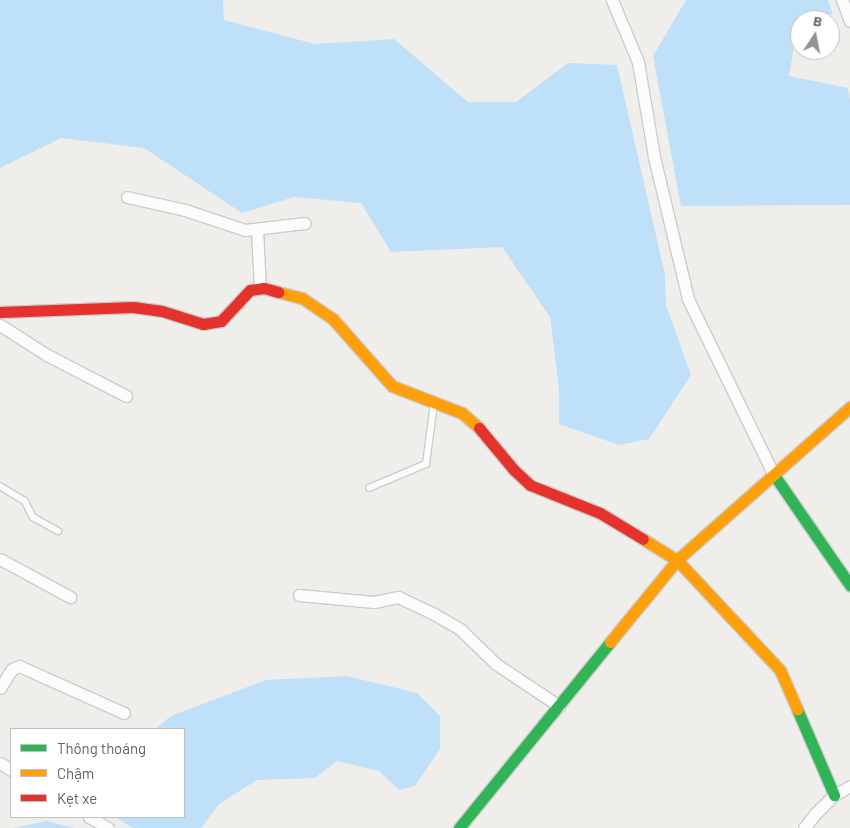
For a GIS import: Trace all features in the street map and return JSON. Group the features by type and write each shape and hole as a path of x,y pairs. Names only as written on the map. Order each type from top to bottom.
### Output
{"street":[{"path":"612,0 638,62 654,157 688,299 774,475 850,585"},
{"path":"842,0 850,21"},
{"path":"127,197 185,210 239,228 257,230 305,223"},
{"path":"257,230 260,288"},
{"path":"0,312 133,307 162,311 203,324 221,321 250,290 260,288 302,298 333,319 392,386 462,413 479,427 514,470 530,485 600,513 677,560 780,670 834,795"},
{"path":"0,325 47,354 126,396"},
{"path":"464,826 677,560 850,407"},
{"path":"0,559 70,597"},
{"path":"299,594 374,602 398,597 460,629 496,664 559,706"},
{"path":"0,688 12,669 19,666 124,713"},
{"path":"804,828 834,795 850,786"},
{"path":"91,818 108,828"}],"lane":[{"path":"369,488 426,464 434,401"},
{"path":"0,486 25,501 33,517 58,532"}],"water":[{"path":"0,0 223,0 224,20 315,44 394,39 468,102 516,102 568,63 617,65 665,275 666,305 691,375 649,439 619,445 559,424 559,390 550,317 502,247 391,252 361,203 294,197 242,213 144,148 61,138 0,168"},
{"path":"686,0 828,0 832,10 790,10 790,60 792,60 789,76 848,88 850,101 850,205 681,206 653,56"},
{"path":"347,676 417,693 440,716 440,749 415,786 399,790 379,771 337,761 315,778 257,780 219,804 201,828 133,828 117,818 185,818 185,728 156,728 171,716 266,680"},
{"path":"47,821 74,828 13,828"}],"traffic: fast":[{"path":"774,475 850,585"},
{"path":"459,828 610,642"},
{"path":"797,709 834,795"}],"traffic: slow":[{"path":"278,292 302,298 333,319 392,386 462,413 479,428"},
{"path":"610,642 677,560 850,407"},
{"path":"643,539 677,560 780,670 797,709"}],"traffic: jam":[{"path":"0,312 133,307 162,311 203,324 221,321 250,290 264,288 278,292"},
{"path":"479,428 514,470 530,485 600,513 643,539"}]}
